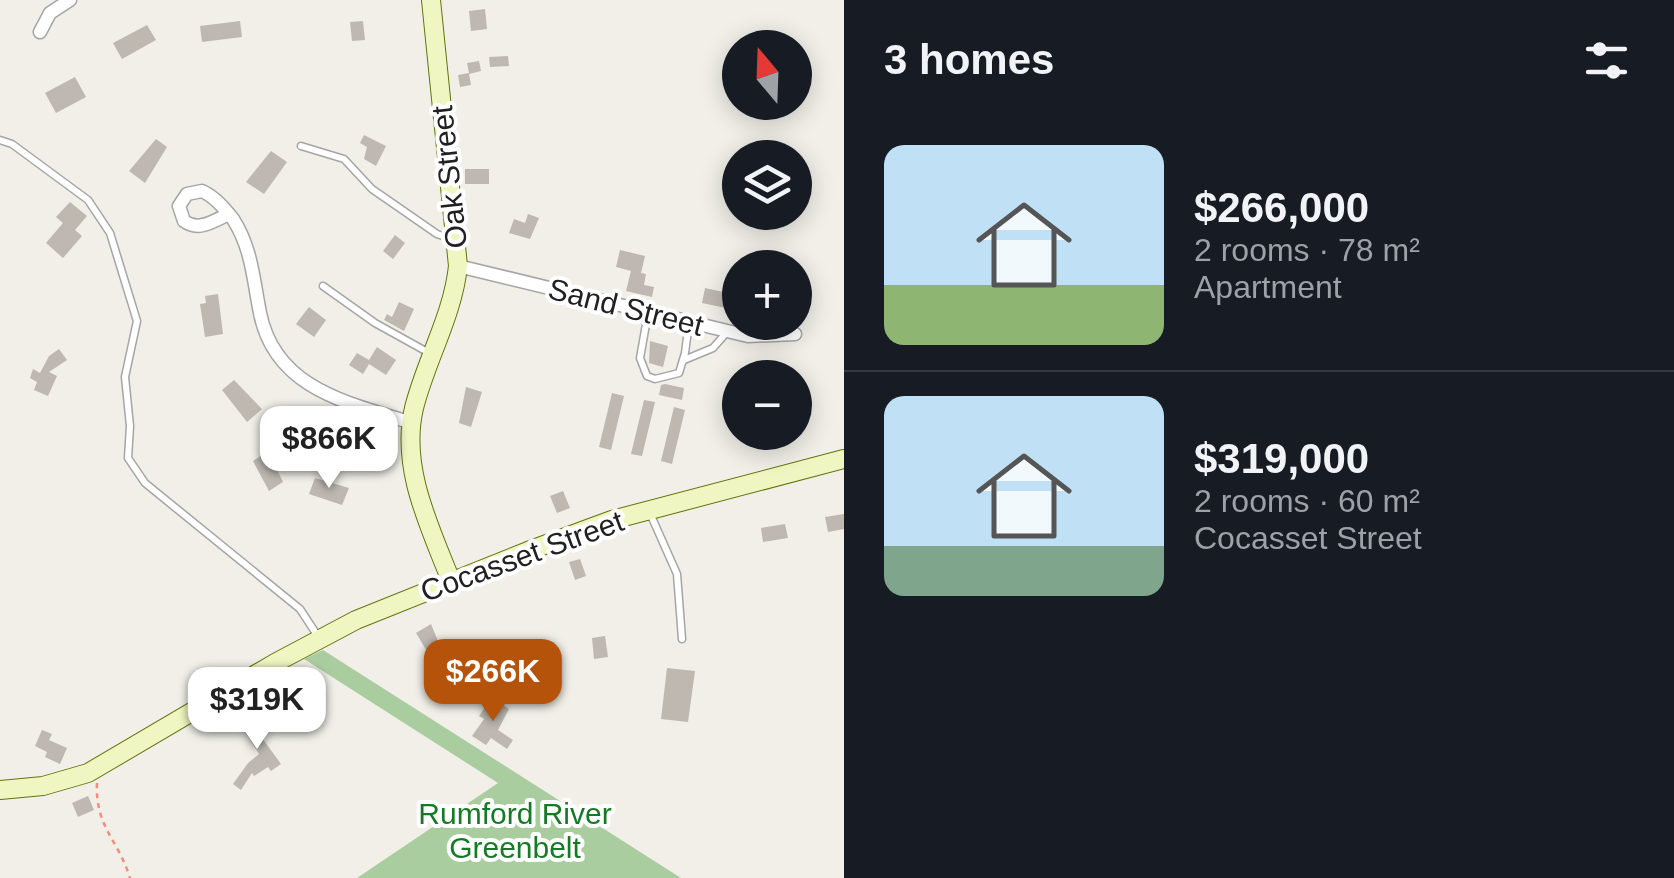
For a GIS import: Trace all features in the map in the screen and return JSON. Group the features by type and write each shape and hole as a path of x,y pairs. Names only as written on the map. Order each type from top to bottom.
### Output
{"main road":[{"name":"Oak Street","path":"432,0 458,266 412,423 412,458 418,491 452,581"},
{"name":"Cocasset Street","path":"0,790 58,784 106,763 320,639 452,581 591,527 844,459"}],"street":[{"path":"40,32 50,13 70,0"},
{"path":"229,214 248,246 262,324 283,364 320,392 412,423"},
{"name":"Sand Street","path":"458,266 722,330"}],"lane":[{"path":"0,140 12,144 88,200 110,233 137,321 125,377 130,426 128,458 145,483 300,608 320,639"},
{"path":"301,146 344,159 372,189 436,234 456,242"},
{"path":"324,286 376,323 432,354"},
{"path":"648,312 640,358 647,376 655,379 678,373 689,322"},
{"path":"683,361 713,348 722,338"},
{"path":"649,510 677,574 682,639"}],"path":[{"path":"106,763 98,780 96,806 122,854 130,878"}],"green space":[{"name":"Rumford River Greenbelt","path":"323,650 681,878 357,878 498,783 304,659"}],"building":[{"path":"485,9 487,29 471,31 469,11"},
{"path":"240,21 242,37 202,42 200,26"},
{"path":"363,21 365,40 352,41 350,22"},
{"path":"147,25 156,40 122,59 113,43"},
{"path":"508,56 509,66 490,67 489,57"},
{"path":"479,61 481,71 469,74 471,85 460,87 458,75 469,73 467,63"},
{"path":"75,77 86,97 56,113 45,93"},
{"path":"364,135 386,146 376,166 364,159 367,147 360,143"},
{"path":"156,139 167,147 145,183 129,171"},
{"path":"271,151 287,162 264,194 246,182"},
{"path":"465,169 489,169 489,184 465,184"},
{"path":"70,202 87,216 75,230 82,236 63,258 46,243 63,223 56,217"},
{"path":"528,214 539,218 530,239 509,233 514,219 525,223"},
{"path":"395,235 405,243 393,259 383,251"},
{"path":"620,250 645,256 641,273 646,274 644,285 654,287 652,297 626,291 631,271 616,267"},
{"path":"705,288 722,292 722,307 702,303"},
{"path":"218,294 223,334 205,337 200,304 206,303 205,296"},
{"path":"399,302 414,309 404,331 384,320 387,314 392,317"},
{"path":"309,307 326,320 314,337 296,324"},
{"path":"650,341 668,346 663,367 649,363"},
{"path":"377,347 396,360 386,375 369,364 363,374 349,365 357,353 369,360"},
{"path":"59,349 67,360 49,372 57,376 48,396 34,390 37,382 30,378 33,369 40,373 49,356"},
{"path":"234,380 262,409 247,422 222,390"},
{"path":"661,385 684,388 682,400 659,395"},
{"path":"466,387 482,392 471,427 459,423"},
{"path":"612,393 624,396 611,450 599,447"},
{"path":"644,400 655,402 642,456 631,454"},
{"path":"674,407 685,410 672,464 661,461"},
{"path":"268,451 283,482 269,491 253,461"},
{"path":"315,478 349,488 342,505 309,494"},
{"path":"563,491 570,508 557,513 550,496"},
{"path":"844,514 844,529 828,532 825,517"},
{"path":"785,524 788,538 763,542 761,528"},
{"path":"580,559 586,576 575,580 569,562"},
{"path":"431,624 440,646 428,653 416,633"},
{"path":"605,636 608,657 594,659 592,638"},
{"path":"667,668 695,671 688,722 661,719"},
{"path":"492,697 509,709 498,730 513,740 507,749 491,738 486,745 472,736"},
{"path":"260,711 268,724 257,731 281,764 271,771 268,767 254,776 252,773 241,790 233,784 259,754 243,729 251,724 247,719"},
{"path":"42,730 52,734 49,740 67,748 60,764 45,757 47,752 35,746"},
{"path":"88,796 94,810 78,817 72,803"}]}
